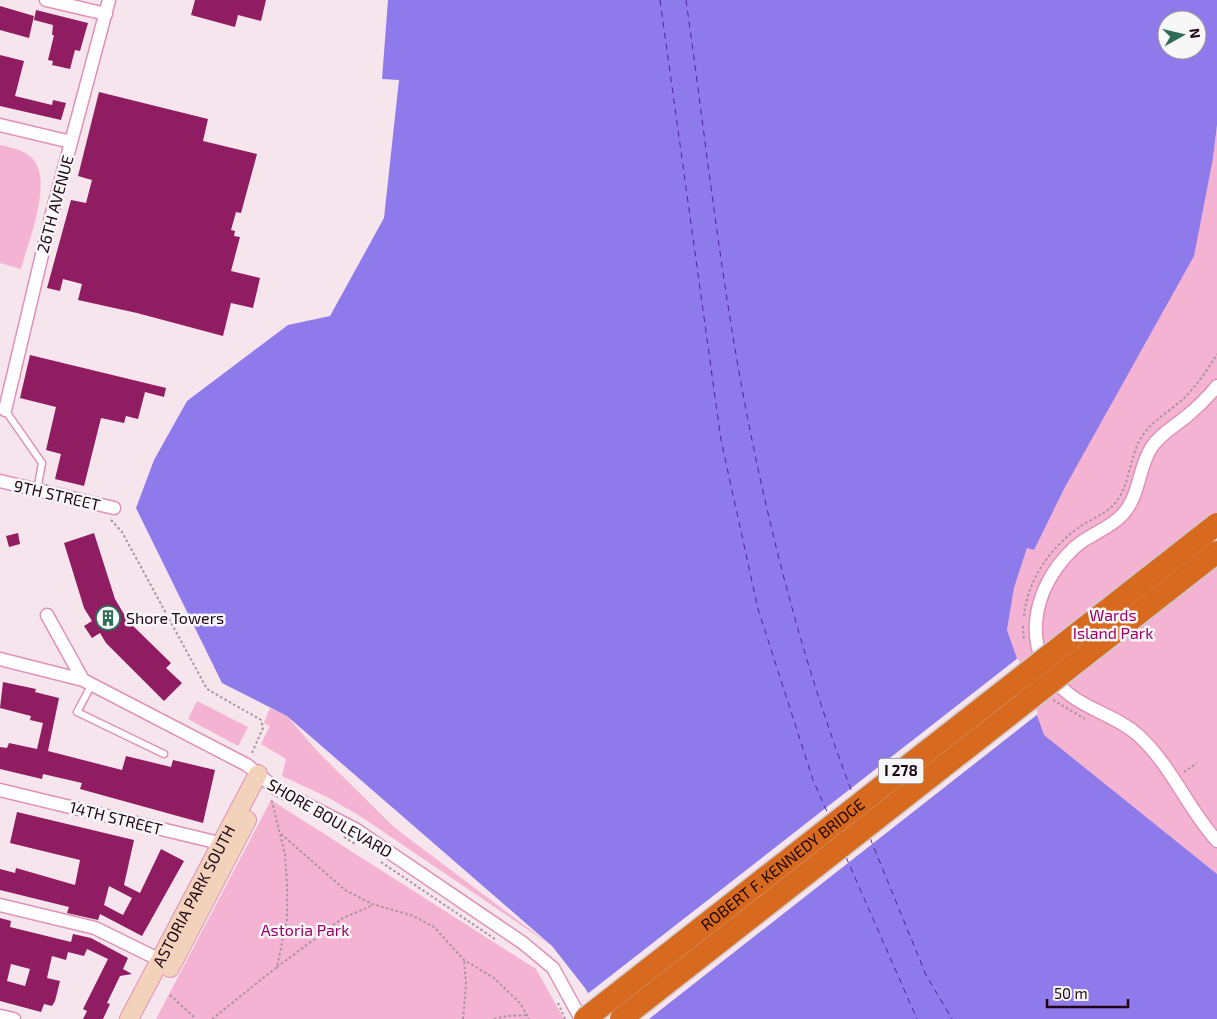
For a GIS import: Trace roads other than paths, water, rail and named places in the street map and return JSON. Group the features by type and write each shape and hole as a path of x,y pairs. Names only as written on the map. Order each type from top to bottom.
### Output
{"highway":[{"name":"ROBERT F. KENNEDY BRIDGE","path":"583,1019 1217,524"},
{"name":"ROBERT F. KENNEDY BRIDGE","path":"621,1019 1217,552"}],"street":[{"path":"46,0 106,14"},
{"name":"26TH AVENUE","path":"5,410 37,271 109,0"},
{"path":"0,125 71,142"},
{"path":"1217,386 1202,403 1151,447 1143,465 1133,500 1123,514 1115,522 1083,540 1054,572 1039,603 1036,628 1040,655 1044,666 1056,683 1072,696 1124,725 1147,744 1175,778 1201,821 1217,841"},
{"name":"9TH STREET","path":"0,481 36,490 112,514"},
{"path":"47,615 87,682"},
{"name":"SHORE BOULEVARD","path":"0,659 87,682 247,765 268,786 355,829 523,943 545,960 557,973 583,1019"},
{"name":"ASTORIA PARK SOUTH","path":"129,1019 160,960 225,850 268,786"},
{"name":"14TH STREET","path":"0,790 211,841 225,850"},
{"name":"ASTORIA PARK SOUTH","path":"143,1019 225,850"},
{"path":"0,905 95,928 160,960"},
{"path":"0,1016 14,1019"}],"lane":[{"path":"5,410 42,463 36,490"},
{"path":"87,682 77,712 164,754"}],"place":[{"name":"Shore Towers","path":"108,618"}],"park label":[{"name":"Wards Island Park","path":"1113,624"},
{"name":"Astoria Park","path":"305,930"}]}
